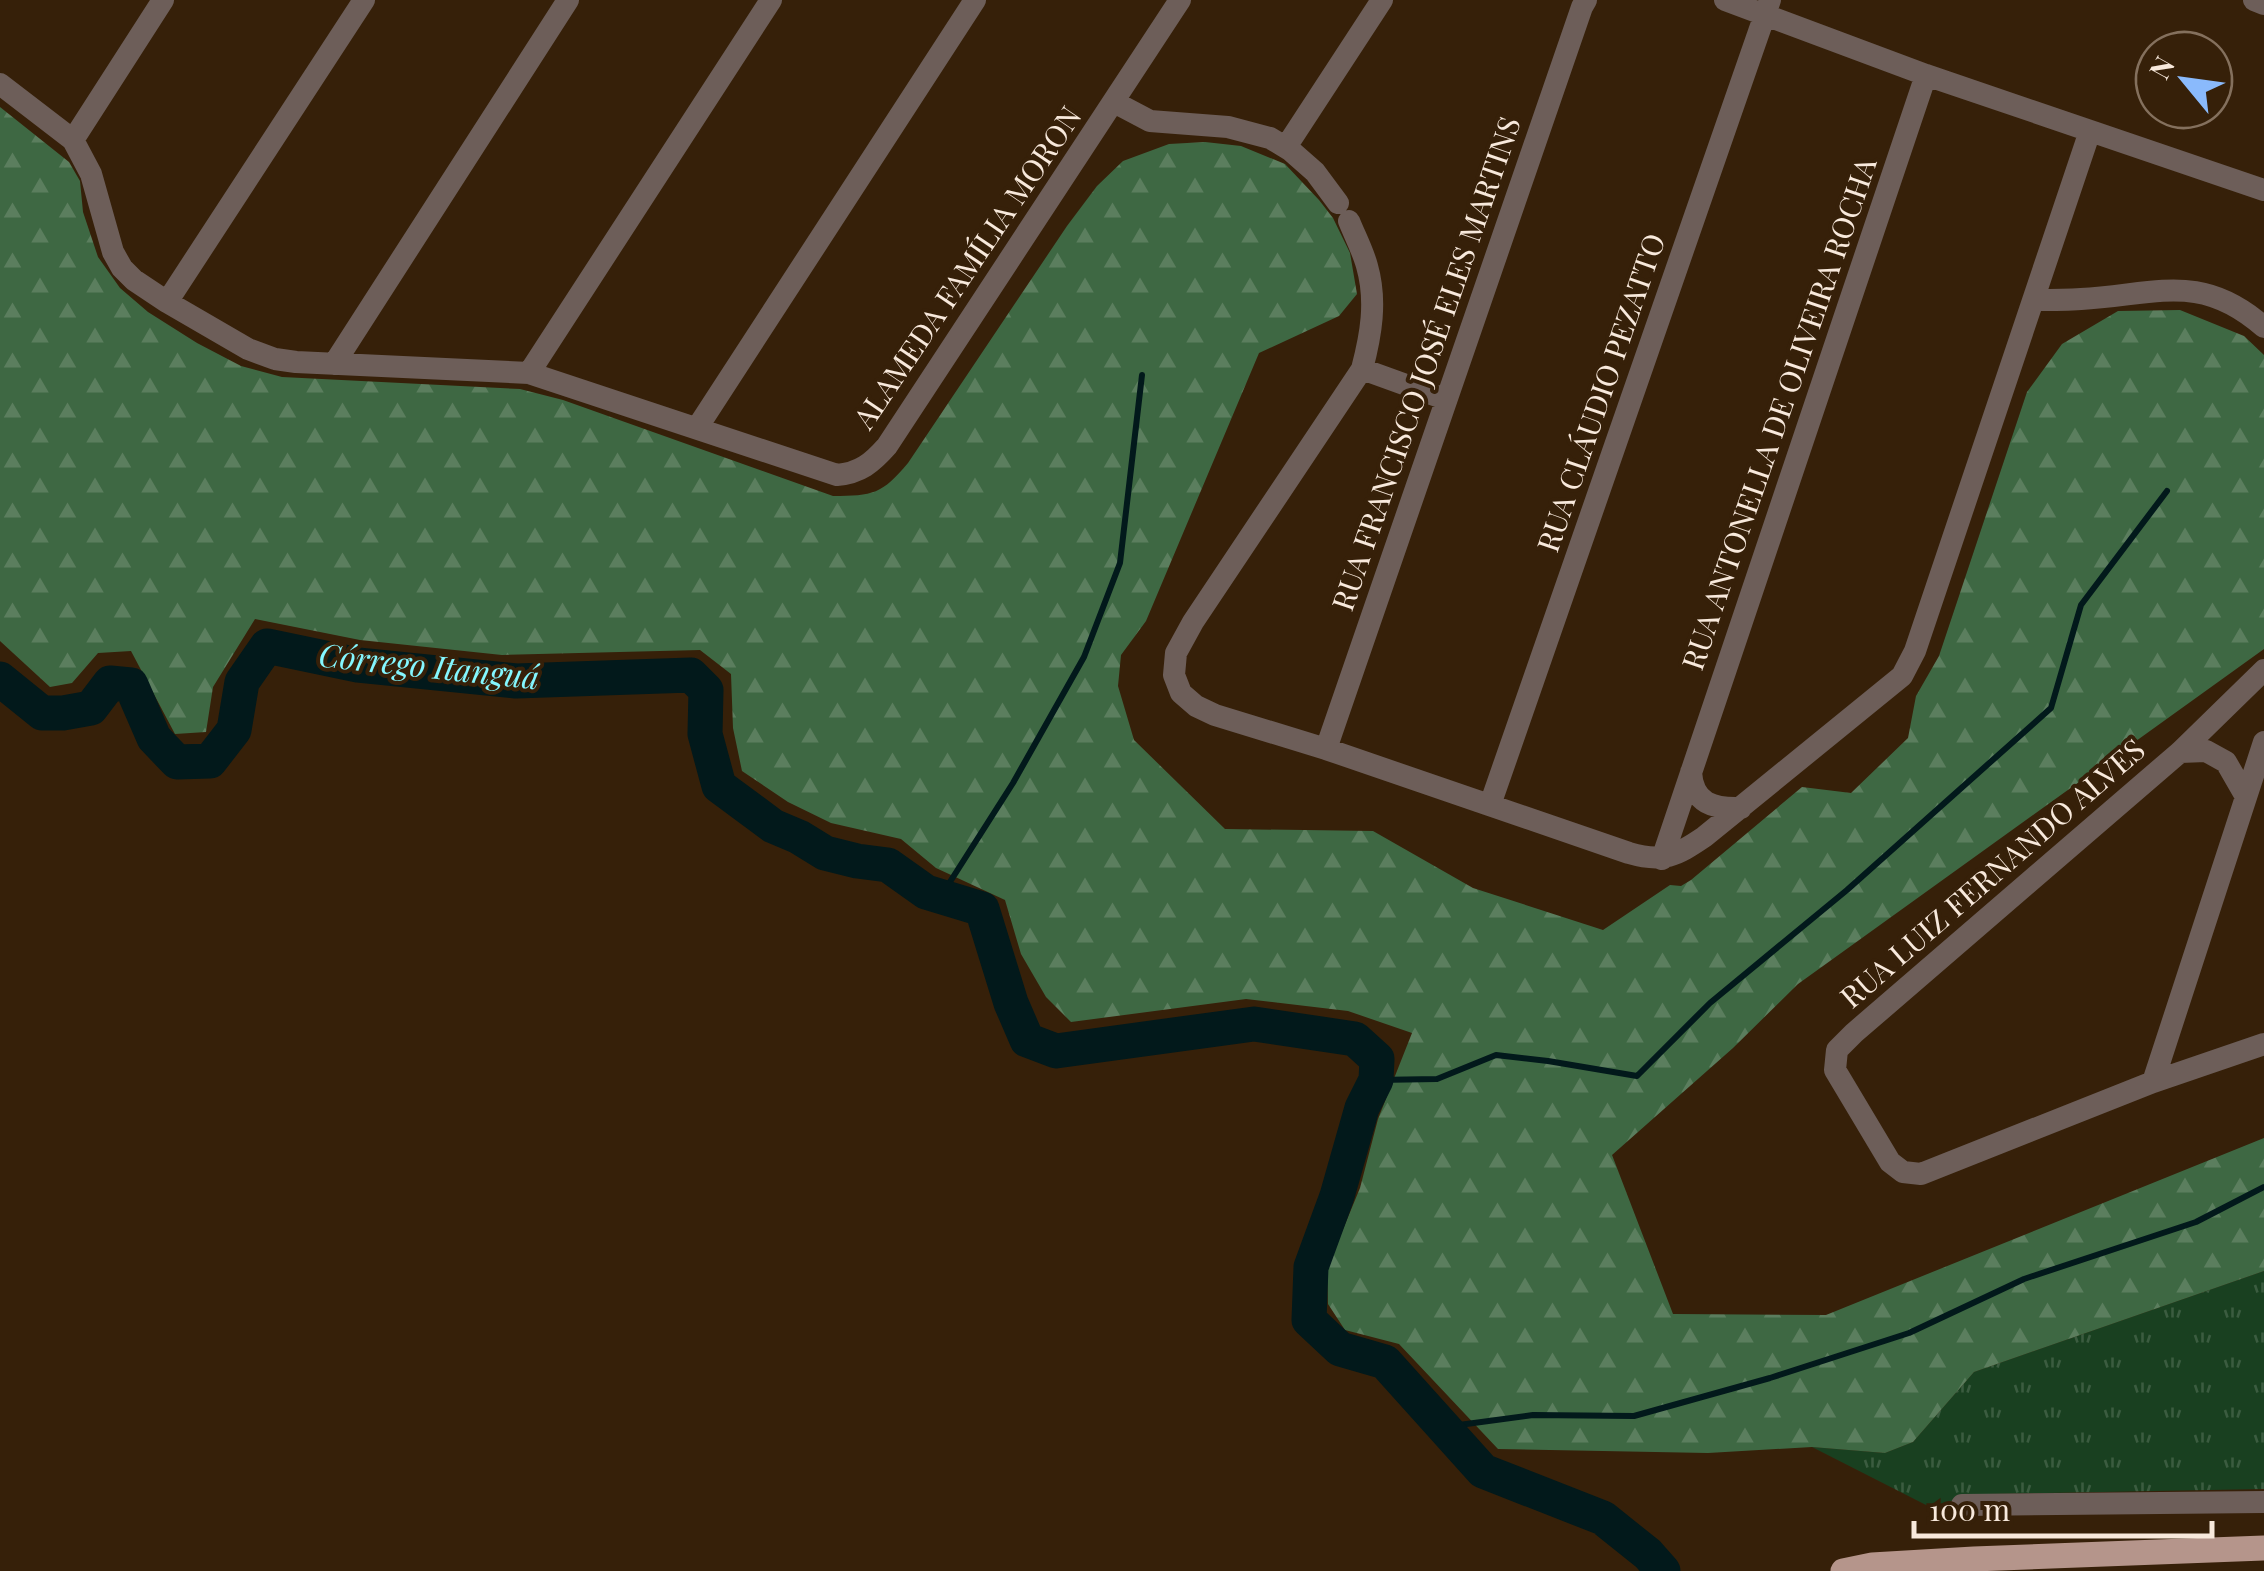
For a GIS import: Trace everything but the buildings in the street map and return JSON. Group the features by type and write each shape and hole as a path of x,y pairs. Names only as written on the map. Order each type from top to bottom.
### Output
{"main road":[{"path":"1843,1571 1872,1565 1957,1560 2264,1548"}],"street":[{"path":"72,140 163,0"},
{"path":"166,302 364,0"},
{"path":"334,364 568,0"},
{"path":"529,373 770,0"},
{"path":"696,428 975,0"},
{"name":"ALAMEDA FAMÍLIA MORON","path":"0,84 72,140 90,174 122,268 166,302 248,349 296,362 529,373 837,475 868,466 887,446 1180,0"},
{"path":"1286,148 1382,0"},
{"name":"RUA FRANCISCO JOSÉ ELES MARTINS","path":"1326,749 1586,0"},
{"path":"1725,0 1768,7 1926,75 2264,190"},
{"path":"2254,0 2264,4"},
{"name":"RUA CLÁUDIO PEZATTO","path":"1490,805 1768,7"},
{"name":"RUA ANTONELLA DE OLIVEIRA ROCHA","path":"1662,859 1926,75"},
{"path":"1114,102 1150,121 1228,127 1270,138 1286,148 1315,172 1344,212 1367,266 1373,306 1362,370 1176,653 1174,676 1181,694 1216,715 1648,859 1683,852 1902,676 1915,651 2090,131"},
{"path":"2034,300 2082,300 2179,289 2210,294 2240,308 2264,327"},
{"path":"1362,370 1445,399"},
{"name":"RUA LUIZ FERNANDO ALVES","path":"2264,670 2180,752 1854,1034 1837,1050 1835,1070 1890,1162 1902,1172 1922,1174 2153,1082 2264,1044"},
{"path":"2153,1082 2264,742"},
{"name":"RUA LUIZ FERNANDO ALVES","path":"2180,752 2206,751 2226,762 2245,796"},
{"path":"1691,772 1692,785 1700,798 1718,809 1741,808"},
{"path":"1962,1505 2264,1502"}],"green space":[{"path":"0,107 69,162 80,181 83,212 98,257 120,288 148,312 241,366 282,377 520,389 563,400 833,496 876,491 908,463 1067,226 1097,186 1123,161 1169,144 1205,142 1241,146 1285,164 1333,218 1350,253 1357,294 1339,316 1259,353 1146,621 1121,655 1118,686 1134,740 1225,829 1373,831 1473,888 1603,930 1670,885 1681,886 1691,880 1802,787 1851,793 1908,738 1916,696 1939,656 2027,392 2062,344 2118,311 2180,310 2244,336 2264,355 2264,649 1798,984 1733,1048 1612,1155 1673,1314 1826,1315 2264,1138 2264,1271 1974,1372 1913,1442 1885,1453 1812,1447 1708,1453 1498,1449 1399,1344 1345,1330 1328,1304 1327,1268 1360,1188 1378,1119 1412,1033 1348,1011 1246,999 1071,1022 1046,997 1021,954 1005,900 936,868 901,839 831,823 788,802 742,771 733,728 731,674 700,650 502,655 360,640 255,619 213,687 206,732 175,734 131,651 98,653 72,683 50,687 0,641"},
{"path":"2264,1271 2264,1489 1987,1494 1928,1506 1812,1447 1885,1453 1913,1442 1974,1372"}],"waterway":[{"path":"941,896 1013,783 1084,657 1120,563 1142,375"},
{"path":"1376,1080 1437,1079 1496,1055 1637,1076 1710,1003 1847,890 2051,708 2081,605 2167,491"},
{"name":"Córrego Itanguá","path":"0,679 42,713 91,708 110,683 131,685 154,738 177,762 210,761 234,730 242,682 267,646 358,665 516,681 691,675 706,690 705,734 719,786 773,826 825,853 888,865 926,892 982,909 1011,1003 1027,1040 1056,1051 1254,1024 1355,1039 1377,1059 1376,1080 1362,1108 1337,1196 1311,1267 1309,1320 1340,1349 1385,1362 1483,1471 1603,1518 1663,1571"},
{"path":"1444,1427 1533,1415 1634,1416 1770,1378 1909,1333 2024,1279 2196,1222 2264,1187"}]}
